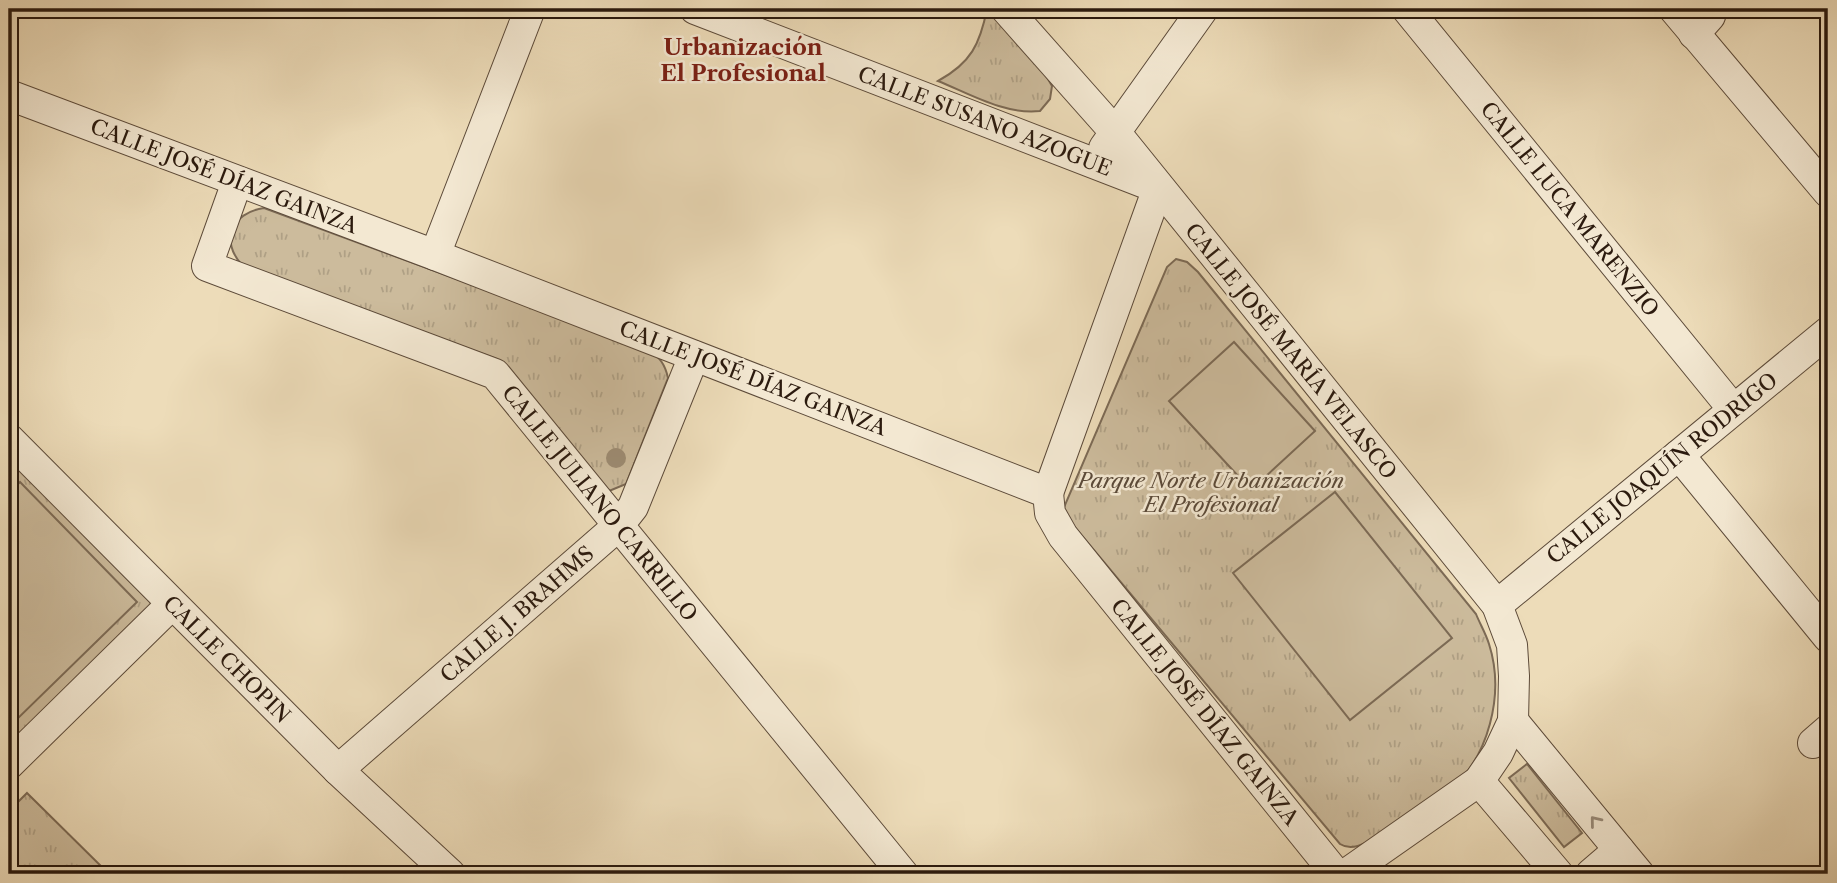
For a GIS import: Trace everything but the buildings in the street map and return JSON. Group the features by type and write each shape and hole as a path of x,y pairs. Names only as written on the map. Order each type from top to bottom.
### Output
{"street":[{"path":"435,255 530,9"},
{"name":"CALLE SUSANO AZOGUE","path":"695,9 1158,188"},
{"name":"CALLE JOSÉ MARÍA VELASCO","path":"1006,9 1115,132 1497,605 1513,645 1513,720 1498,753 1479,781"},
{"path":"1095,164 1203,9"},
{"name":"CALLE LUCA MARENZIO","path":"1407,9 1732,409"},
{"path":"1674,9 1828,192"},
{"path":"1694,34 1710,16 1712,9"},
{"name":"CALLE JOSÉ DÍAZ GAINZA","path":"9,95 435,255 1048,493 1050,513 1063,536 1336,874"},
{"name":"CALLE JULIANO CARRILLO","path":"237,182 207,266 495,374 903,874"},
{"path":"1048,493 1158,188"},
{"name":"CALLE JOAQUÍN RODRIGO","path":"1497,605 1828,332"},
{"name":"CALLE J. BRAHMS","path":"338,770 618,526 633,507 694,356"},
{"name":"CALLE CHOPIN","path":"9,439 338,770 450,874"},
{"path":"1679,455 1828,637"},
{"path":"9,764 172,604"},
{"path":"1513,720 1639,874"},
{"path":"1346,874 1479,781 1558,874"},
{"path":"1591,874 1619,850"}],"green space":[{"path":"987,9 995,9 1037,60 1052,86 1050,99 1040,111 1001,107 938,81 966,60 977,42"},
{"path":"264,208 653,353 664,365 668,378 626,484 609,491 497,359 242,265 232,247 232,229 244,216"},
{"name":"Parque Norte Urbanización El Profesional","path":"1176,259 1187,262 1198,272 1476,614 1489,644 1494,663 1494,704 1490,724 1474,762 1462,778 1433,804 1368,842 1356,846 1340,844 1062,512 1167,267"},
{"path":"1234,342 1315,431 1251,490 1169,401"},
{"path":"9,455 151,601 150,609 9,752"},
{"path":"20,482 137,602 9,727 9,493"},
{"path":"1335,492 1452,638 1350,720 1233,573"},
{"path":"1527,764 1582,833 1564,847 1509,778"},
{"path":"27,793 109,874 18,874 10,868 9,811"}],"district":[{"name":"Urbanización El Profesional","path":"743,60"}]}
